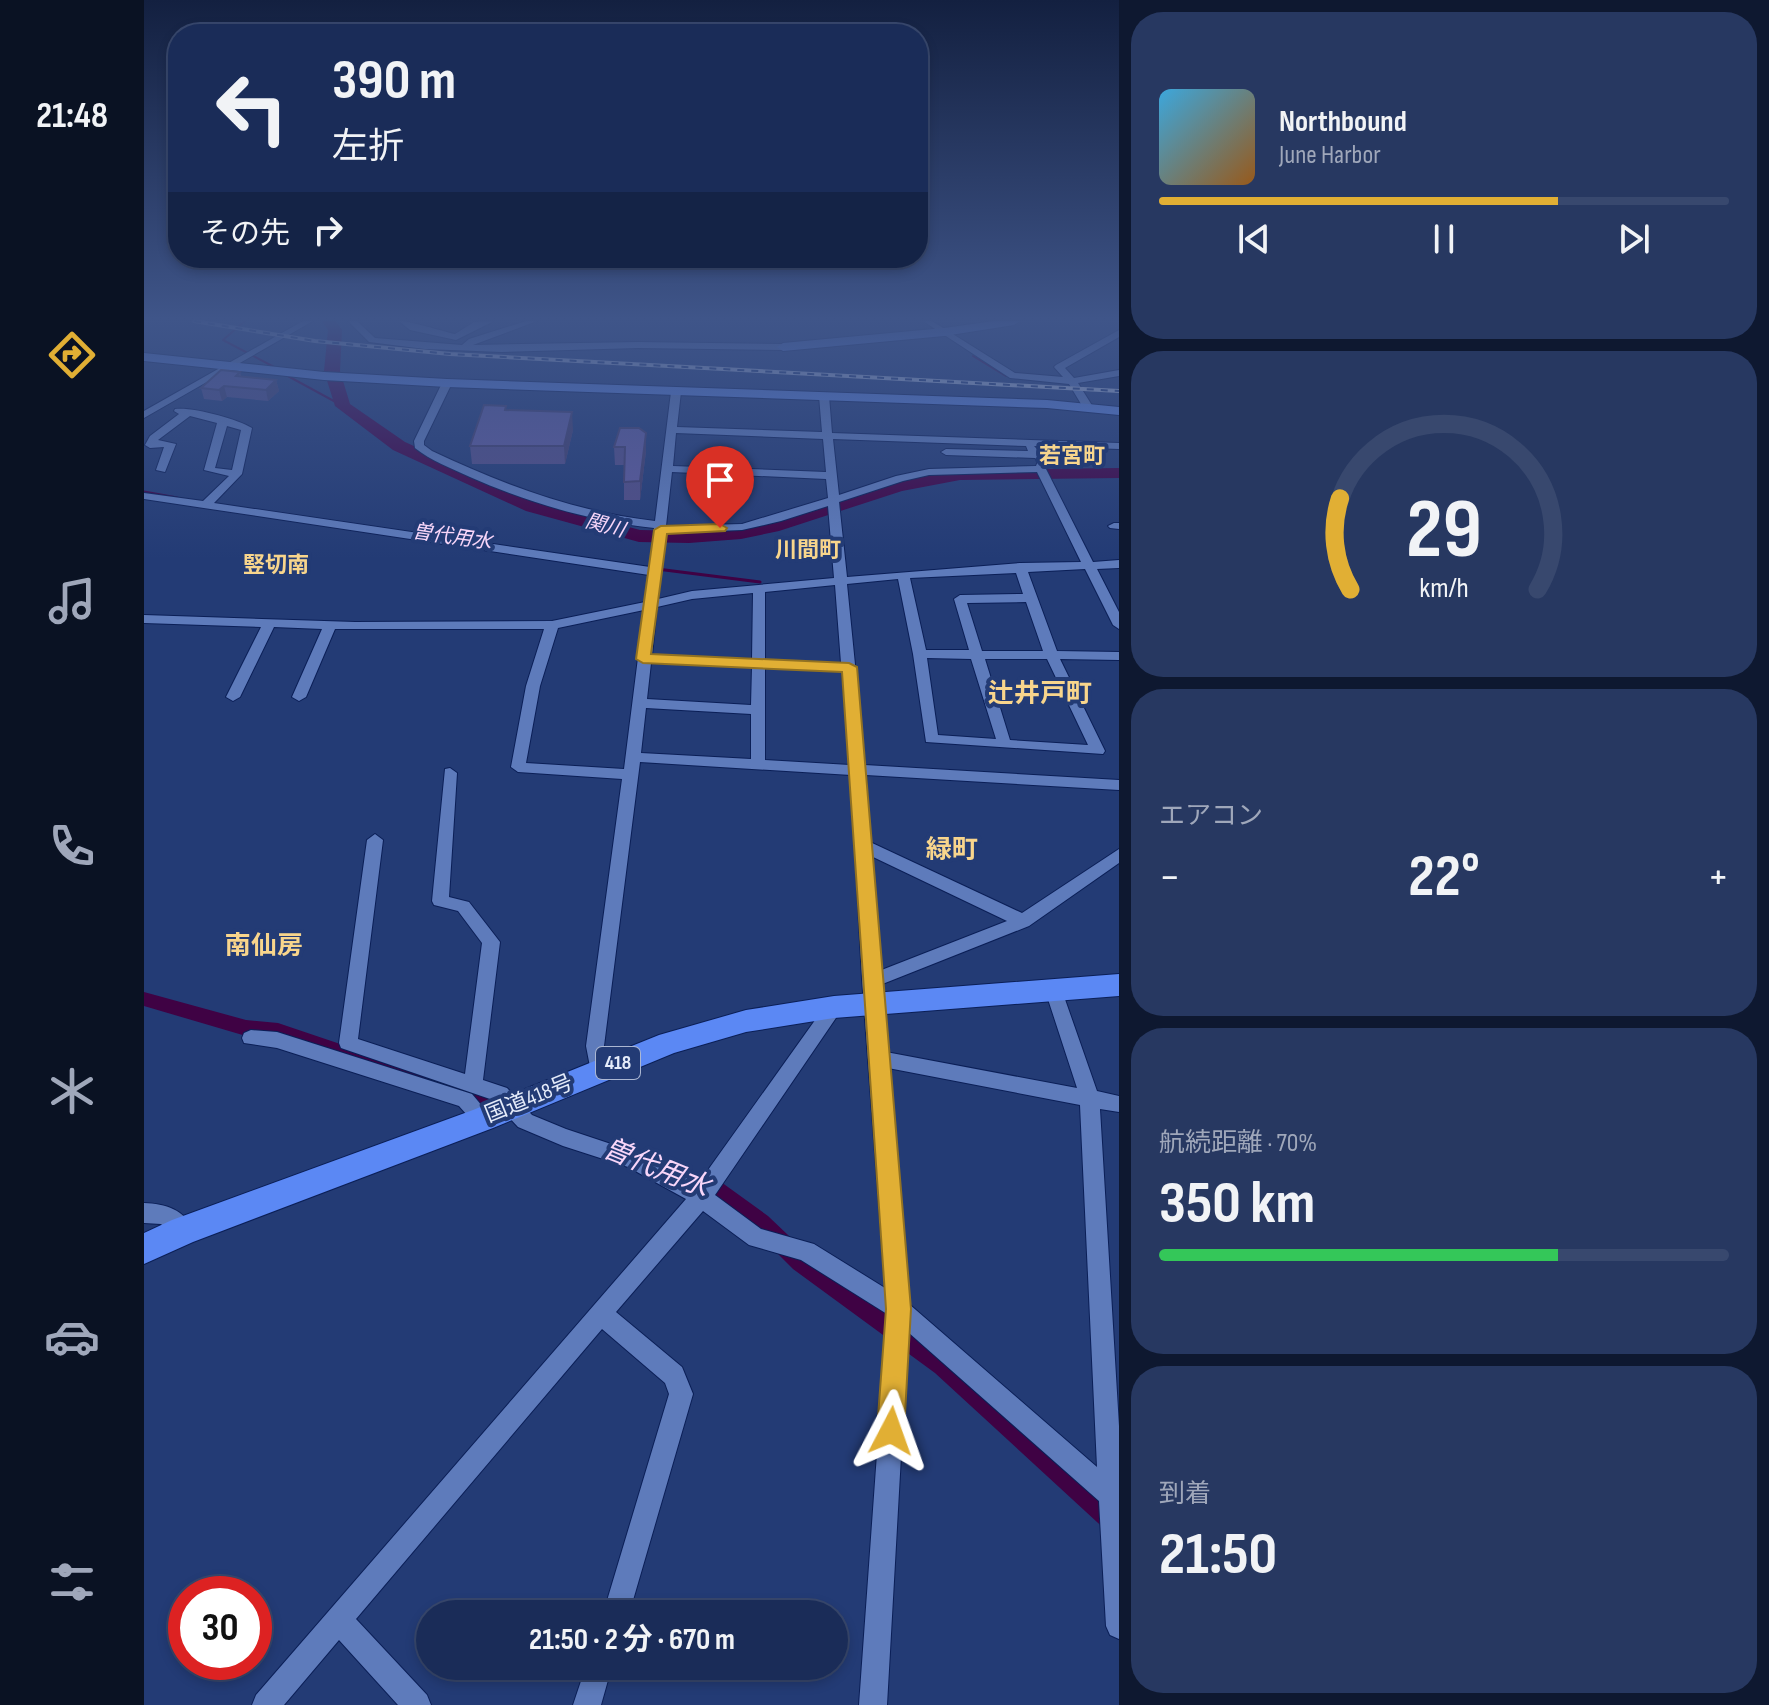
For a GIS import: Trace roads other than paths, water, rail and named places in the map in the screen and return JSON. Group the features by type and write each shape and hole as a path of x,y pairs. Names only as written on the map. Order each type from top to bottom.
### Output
{"highway":[{"name":"国道418号","path":"144,1249 183,1231 483,1119 669,1043 746,1021 834,1007 873,991 1054,990 1119,985"}],"main road":[{"path":"934,401 1119,411"}],"street":[{"path":"144,415 170,401"},
{"path":"439,401 419,441 419,446 428,453 493,483 567,510 661,528 742,527 900,478 960,470 1043,475"},
{"path":"599,1071 595,1046 652,606 675,401"},
{"path":"824,401 858,771 898,1309 873,1705"},
{"path":"1084,401 1088,407"},
{"path":"157,408 188,412 247,428 237,474 206,505"},
{"path":"161,470 171,444 150,445 154,438 188,412"},
{"path":"223,420 209,470 237,474"},
{"path":"670,430 1119,446"},
{"path":"942,439 948,461 960,470"},
{"path":"1024,442 1043,460 1043,475 1119,625"},
{"path":"946,452 1038,455"},
{"path":"667,469 831,476"},
{"path":"144,496 656,572"},
{"path":"144,619 330,626 552,625 692,595 903,575 1119,564"},
{"path":"903,575 920,654 931,739 1098,751 1051,654 1020,567"},
{"path":"758,764 759,588"},
{"path":"1004,743 960,599 1031,598"},
{"path":"233,697 269,624"},
{"path":"552,625 533,686 518,767 758,764 1119,785"},
{"path":"299,697 330,626"},
{"path":"920,654 1119,656"},
{"path":"643,659 849,667"},
{"path":"640,703 758,710"},
{"path":"450,773 440,901 463,906 491,942 473,1085"},
{"path":"375,840 348,1043 500,1094 525,1121 634,1160 701,1197 756,1238 806,1251 898,1309 1115,1498"},
{"path":"863,845 1023,921"},
{"path":"873,991 883,978 1023,921 1119,855"},
{"path":"1054,990 1090,1098 1093,1187 1115,1498 1119,1626"},
{"path":"266,1705 701,1197 834,1007"},
{"path":"251,1038 277,1040 465,1100 483,1119"},
{"path":"878,1058 1119,1104"},
{"path":"144,1213 166,1214 183,1231"},
{"path":"601,1314 674,1375 681,1394 620,1600"},
{"path":"340,1621 417,1705"},
{"path":"587,1705 595,1680"}],"waterway":[{"path":"333,401 343,406"},
{"name":"関川","path":"341,401 343,406 399,446 533,507 639,536 689,537 741,533 772,527 839,503 900,486 960,475 1119,473"},
{"name":"曽代用水","path":"144,492 177,498"},
{"name":"曽代用水","path":"657,569 760,582"},
{"name":"曽代用水","path":"144,999 246,1028 278,1031 509,1110"},
{"name":"曽代用水","path":"669,1171 714,1189 761,1223 801,1262 943,1365 1119,1525"}],"district":[{"name":"若宮町","path":"1072,456"},
{"name":"川間町","path":"808,550"},
{"name":"竪切南","path":"276,565"},
{"name":"辻井戸町","path":"1040,694"},
{"name":"緑町","path":"952,850"},
{"name":"南仙房","path":"264,946"}]}
